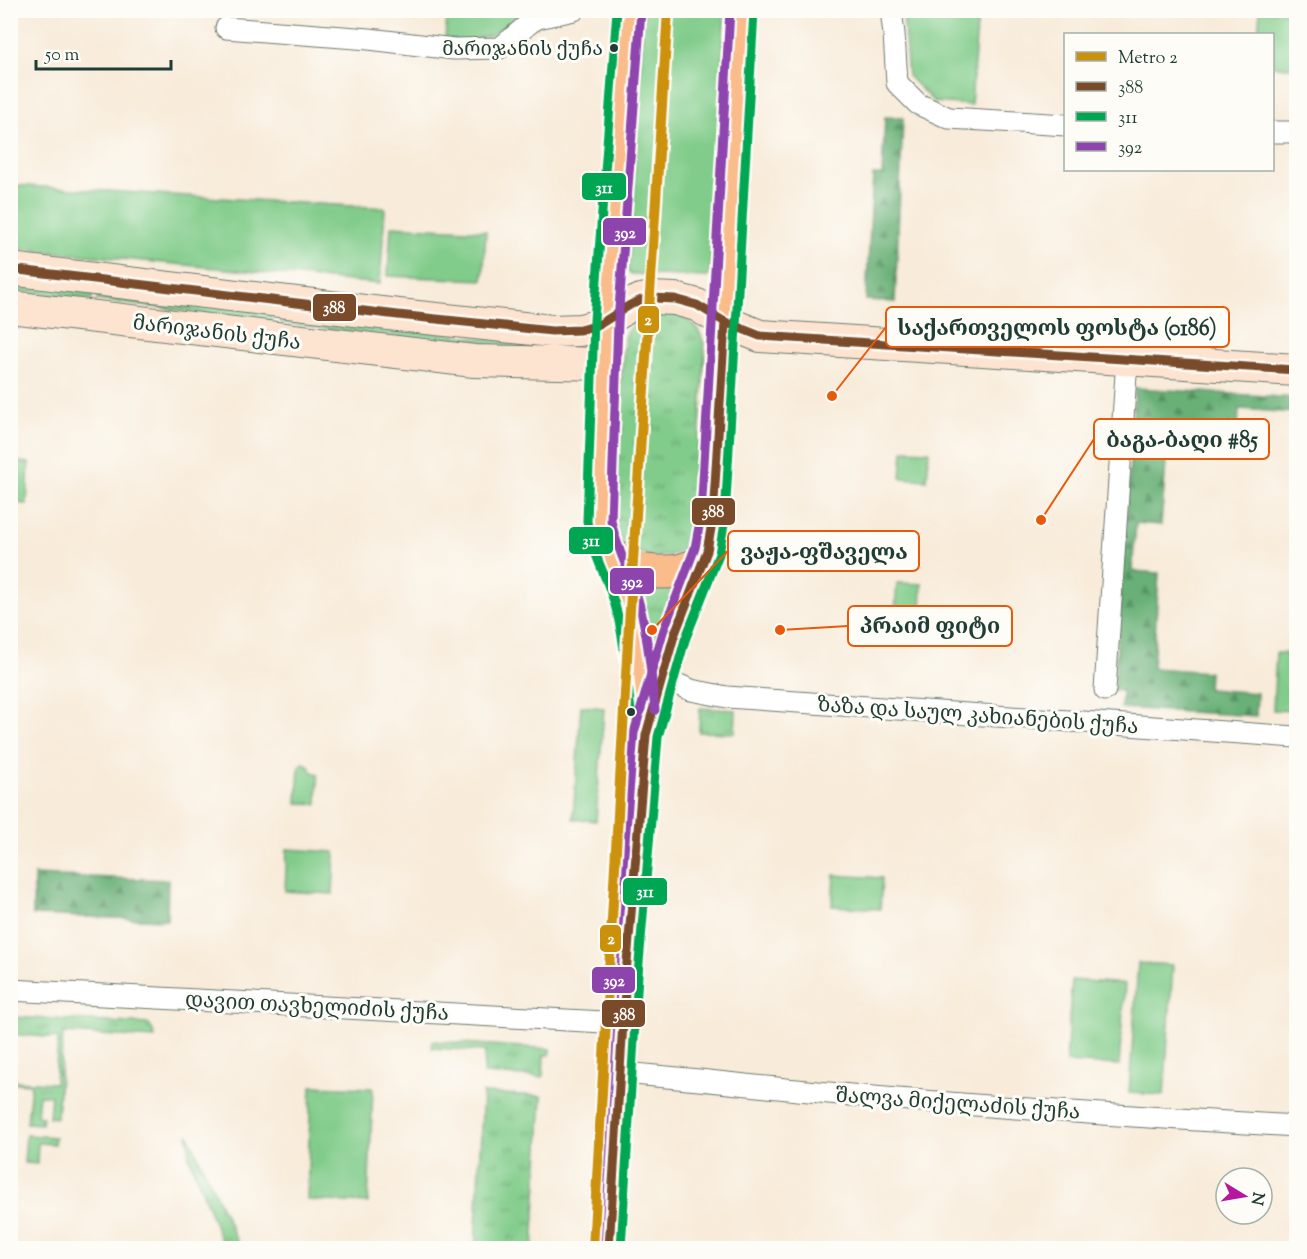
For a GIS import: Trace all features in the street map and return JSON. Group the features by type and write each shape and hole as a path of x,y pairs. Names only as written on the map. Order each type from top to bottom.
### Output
{"main road":[{"path":"609,1248 623,1023 646,735 632,627 620,582 604,543 599,511 606,321 629,10"},
{"path":"646,735 685,605 704,561 709,541 725,322 742,10"},
{"path":"604,543 624,564 640,570 680,571 704,561"}],"street":[{"path":"226,28 369,39 454,49 500,48 538,18 574,10"},
{"path":"891,10 897,83 918,104 949,118 1064,124"},
{"path":"1274,132 1296,132"},
{"name":"მარიჯანის ქუჩა","path":"10,268 552,331 580,330 597,326 641,300 675,299 707,310 725,322 760,336 1296,370"},
{"name":"მარიჯანის ქუჩა","path":"10,307 462,360 604,364"},
{"path":"550,364 552,331"},
{"path":"1106,690 1127,359"},
{"name":"ზაზა და საულ კახიანების ქუჩა","path":"662,678 691,690 727,697 1296,737"},
{"name":"დავით თავხელიძის ქუჩა","path":"10,990 623,1023"},
{"name":"შალვა მიქელაძის ქუჩა","path":"620,1073 952,1104 1296,1126"}],"green space":[{"path":"905,10 978,11 971,105 934,102 908,76 903,14"},
{"path":"447,11 525,11 491,35 467,40 445,40"},
{"path":"644,11 725,11 711,263 708,277 631,274 628,271"},
{"path":"1260,11 1296,11 1296,68 1274,66 1274,33 1258,33"},
{"path":"885,117 903,118 895,302 866,300 873,175 882,175"},
{"path":"10,185 385,208 380,284 11,248"},
{"path":"391,226 486,231 483,280 388,276"},
{"path":"11,279 93,289 92,300 11,290"},
{"path":"98,290 273,312 272,322 97,300"},
{"path":"663,312 692,324 701,335 705,352 693,532 681,551 655,556 629,547 617,532 613,515 624,341 638,320 650,314"},
{"path":"281,313 535,345 536,347 534,353 280,323"},
{"path":"1135,388 1296,398 1296,420 1295,413 1239,409 1238,431 1169,426 1161,525 1136,523 1132,571 1159,573 1153,668 1209,672 1208,689 1257,693 1256,716 1121,708 1122,691 1114,690"},
{"path":"903,450 929,451 927,480 901,478"},
{"path":"11,461 29,463 27,504 11,503"},
{"path":"633,578 676,583 651,681"},
{"path":"897,583 922,584 921,613 895,612"},
{"path":"1276,653 1296,654 1296,711 1273,710"},
{"path":"581,706 604,708 596,821 573,819"},
{"path":"700,708 736,710 735,733 699,732"},
{"path":"303,763 308,765 312,772 318,774 317,804 297,803 299,766"},
{"path":"287,849 335,852 333,894 285,891"},
{"path":"34,875 168,880 167,920 33,915"},
{"path":"834,875 882,878 880,909 832,906"},
{"path":"1138,963 1173,965 1164,1095 1129,1093"},
{"path":"1072,980 1125,984 1119,1065 1066,1062"},
{"path":"11,1017 149,1024 155,1038 63,1033 57,1118 49,1117 51,1096 39,1095 37,1116 43,1117 42,1124 27,1123 31,1084 15,1083 15,1081 55,1083 58,1038 11,1034"},
{"path":"432,1041 550,1049 550,1055 544,1055 543,1077 484,1074 485,1051 432,1048"},
{"path":"311,1086 373,1088 368,1203 307,1200"},
{"path":"483,1093 542,1096 533,1248 475,1248"},
{"path":"188,1134 240,1248 224,1248 189,1157"},
{"path":"26,1135 55,1137 54,1144 38,1143 37,1164 24,1163"}],"metro line":[{"name":"2","path":"593,1248 668,10"}],"transit line":[{"name":"311","path":"617,10 594,320 587,521 592,543 612,595 618,618 631,712"},
{"name":"392","path":"597,1247 614,973 634,733 663,632 695,548 701,516 730,10"},
{"name":"392","path":"641,11 618,322 611,520 641,613 649,654 655,710"},
{"name":"311","path":"621,1248 638,975 658,737 685,640 719,554 725,518 754,11"},
{"name":"388","path":"10,269 552,331 580,330 597,326 641,300 675,299 697,305 725,322 760,336 1296,370"},
{"name":"388","path":"609,1248 626,974 646,735 674,636 707,551 713,517 725,322"}],"place":[{"name":"მარიჯანის ქუჩა","path":"614,48"},
{"name":"საქართველოს ფოსტა (0186)","path":"832,396"},
{"name":"ბაგა-ბაღი #85","path":"1041,520"},
{"name":"ვაჟა-ფშაველა","path":"652,630"},
{"name":"პრაიმ ფიტი","path":"780,630"}]}
